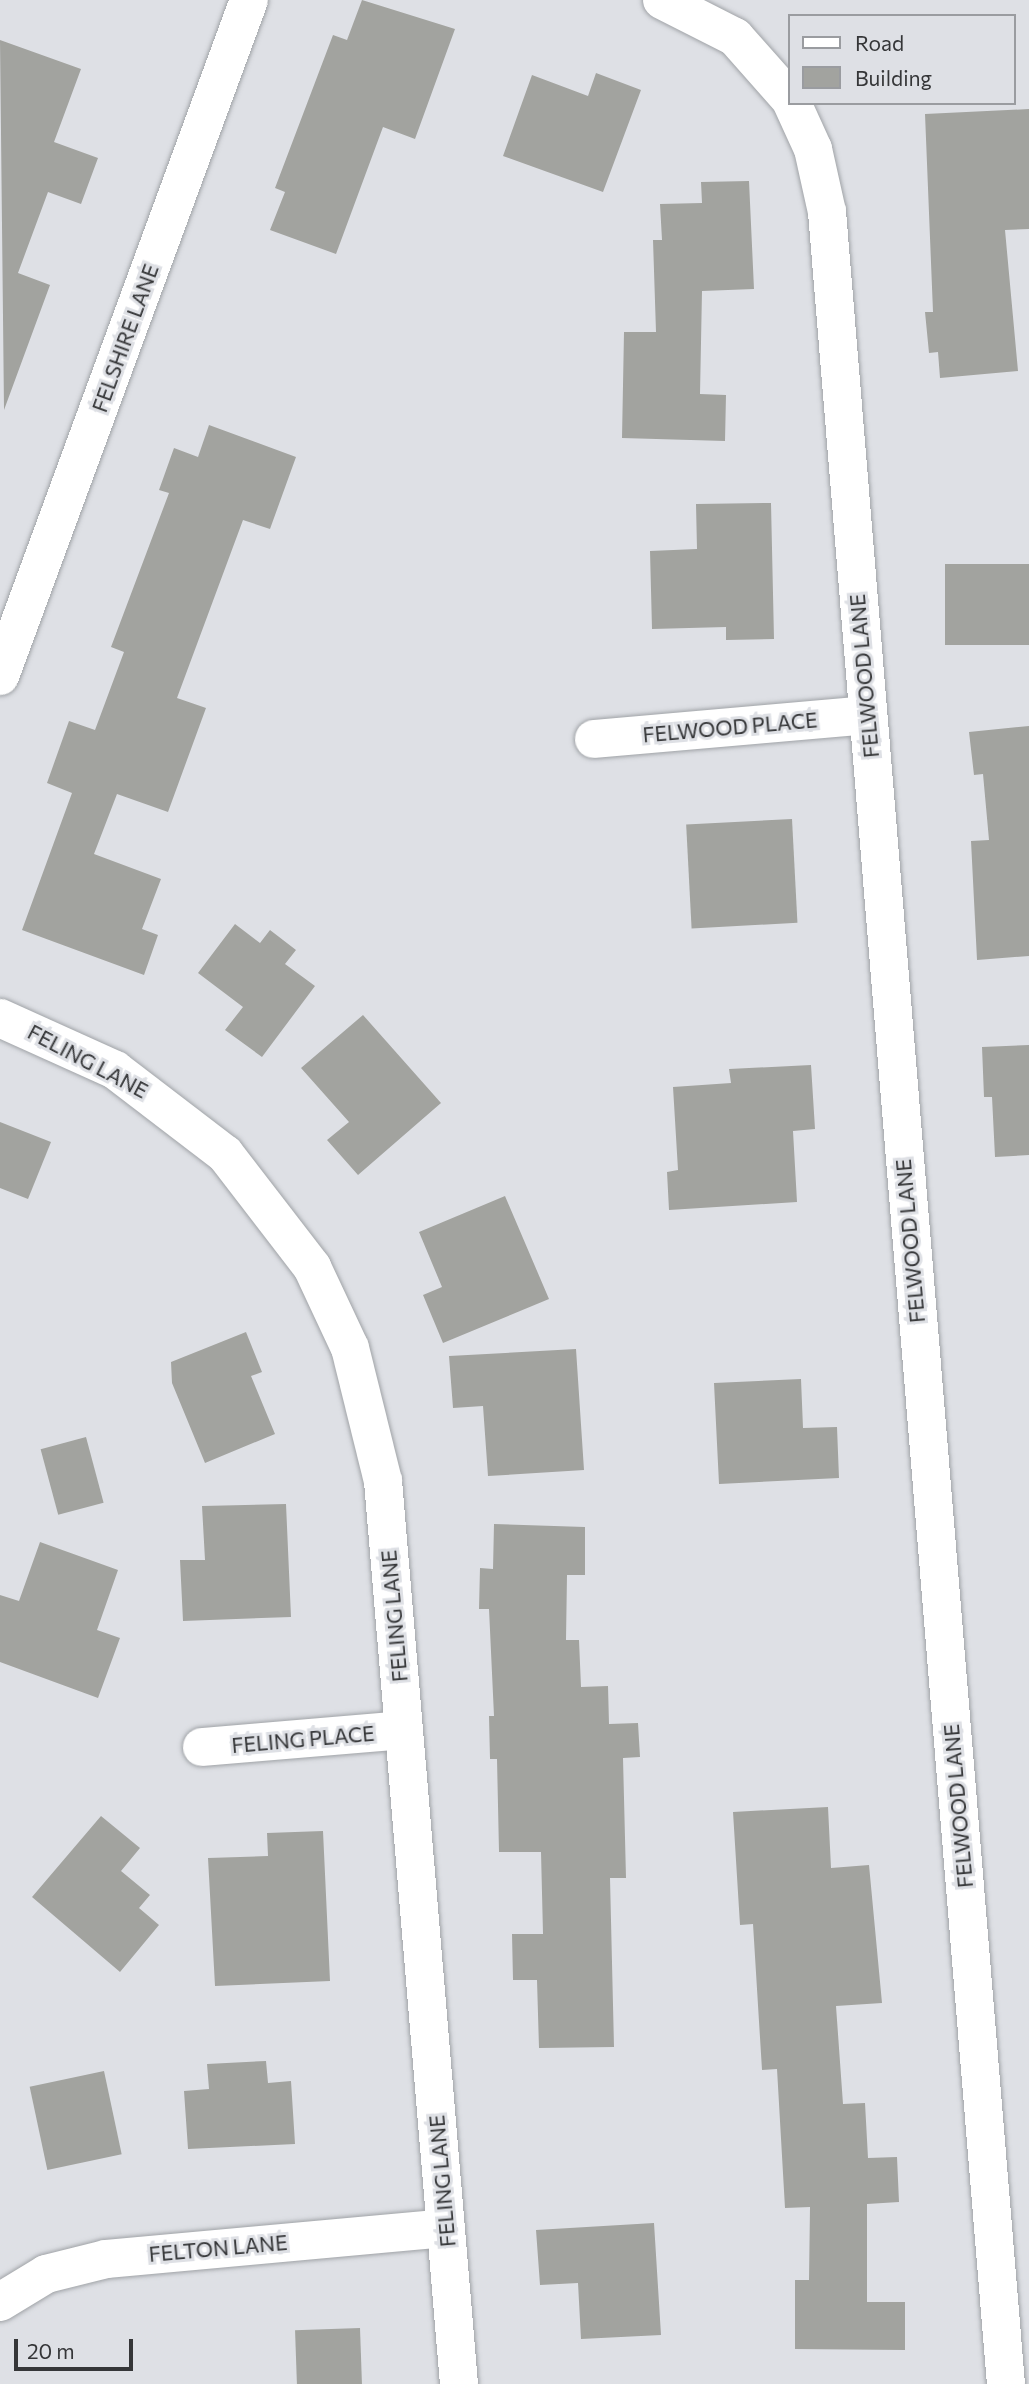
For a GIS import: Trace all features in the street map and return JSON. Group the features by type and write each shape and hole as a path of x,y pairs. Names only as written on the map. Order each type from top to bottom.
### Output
{"street":[{"name":"FELSHIRE LANE","path":"0,677 249,0"},
{"path":"662,0 735,37 788,97"},
{"name":"FELWOOD LANE","path":"793,105 813,149 827,212 866,715 1006,2384"},
{"name":"FELWOOD PLACE","path":"594,739 866,715"},
{"name":"FELING LANE","path":"0,1018 115,1070 190,1123 256,1187 312,1267 350,1348 379,1453 459,2384"},
{"name":"FELING PLACE","path":"202,1747 403,1730"},
{"name":"FELTON LANE","path":"0,2302 46,2274 106,2259 446,2228"}],"building":[{"path":"362,0 455,29 415,139 383,127 336,254 270,230 285,192 275,188 333,35 347,40"},
{"path":"0,40 81,69 54,142 98,158 81,204 48,192 18,273 50,285 4,410"},
{"path":"596,73 641,90 603,192 503,156 532,75 588,96"},
{"path":"1029,109 1029,229 1005,230 1018,371 940,378 938,352 929,353 925,312 933,312 925,114"},
{"path":"749,181 754,289 702,291 700,394 726,395 725,441 622,438 624,332 656,332 653,240 662,240 660,204 702,203 701,182"},
{"path":"209,425 296,457 270,529 243,520 177,698 206,708 168,812 117,794 94,854 161,879 142,929 158,935 144,975 22,930 72,793 47,783 69,721 95,730 124,652 111,647 169,493 159,490 174,448 198,457"},
{"path":"771,503 774,639 726,640 726,627 652,629 650,551 697,549 696,504"},
{"path":"945,564 1029,564 1029,645 945,645"},
{"path":"1029,726 1029,956 977,960 971,841 989,840 983,774 974,775 969,732"},
{"path":"792,819 797,923 692,928 686,825"},
{"path":"235,924 260,943 270,930 296,950 285,964 315,986 262,1057 225,1030 243,1007 198,973"},
{"path":"363,1015 441,1103 358,1175 327,1140 349,1122 301,1068"},
{"path":"1029,1045 1029,1155 995,1157 992,1097 984,1097 982,1047"},
{"path":"811,1065 815,1129 793,1131 797,1202 669,1210 667,1172 678,1170 673,1087 731,1083 729,1069"},
{"path":"0,1122 51,1142 28,1199 0,1188"},
{"path":"505,1196 549,1299 443,1343 423,1295 442,1287 419,1232"},
{"path":"246,1332 262,1372 251,1376 275,1434 205,1463 172,1383 171,1362"},
{"path":"576,1349 584,1470 488,1476 483,1406 453,1408 449,1356"},
{"path":"801,1379 803,1428 837,1427 839,1478 719,1484 714,1383"},
{"path":"86,1437 104,1503 58,1515 41,1449"},
{"path":"286,1504 291,1617 183,1621 180,1560 205,1560 202,1506"},
{"path":"494,1524 585,1527 585,1575 567,1575 566,1640 579,1640 581,1687 608,1686 609,1724 638,1723 640,1757 623,1758 626,1878 610,1878 614,2047 539,2048 537,1980 513,1980 512,1934 543,1934 541,1852 499,1852 497,1759 490,1759 489,1716 494,1716 489,1609 479,1609 480,1568 493,1569"},
{"path":"40,1542 118,1570 97,1630 120,1638 98,1698 0,1662 0,1595 19,1601"},
{"path":"828,1807 831,1868 869,1865 882,2003 836,2006 843,2104 865,2103 868,2158 897,2157 899,2202 867,2204 867,2302 905,2302 905,2350 795,2349 795,2280 809,2280 810,2207 785,2208 777,2069 762,2070 753,1924 740,1925 733,1812"},
{"path":"101,1816 140,1848 121,1871 150,1895 139,1908 159,1925 120,1972 32,1897"},
{"path":"323,1831 330,1981 215,1986 208,1858 268,1856 267,1833"},
{"path":"266,2061 268,2083 291,2081 295,2144 188,2149 184,2091 209,2089 207,2064"},
{"path":"104,2071 122,2154 47,2170 30,2087"},
{"path":"654,2223 661,2335 581,2339 578,2283 540,2285 536,2230"},
{"path":"360,2328 362,2384 297,2384 295,2330"}]}
